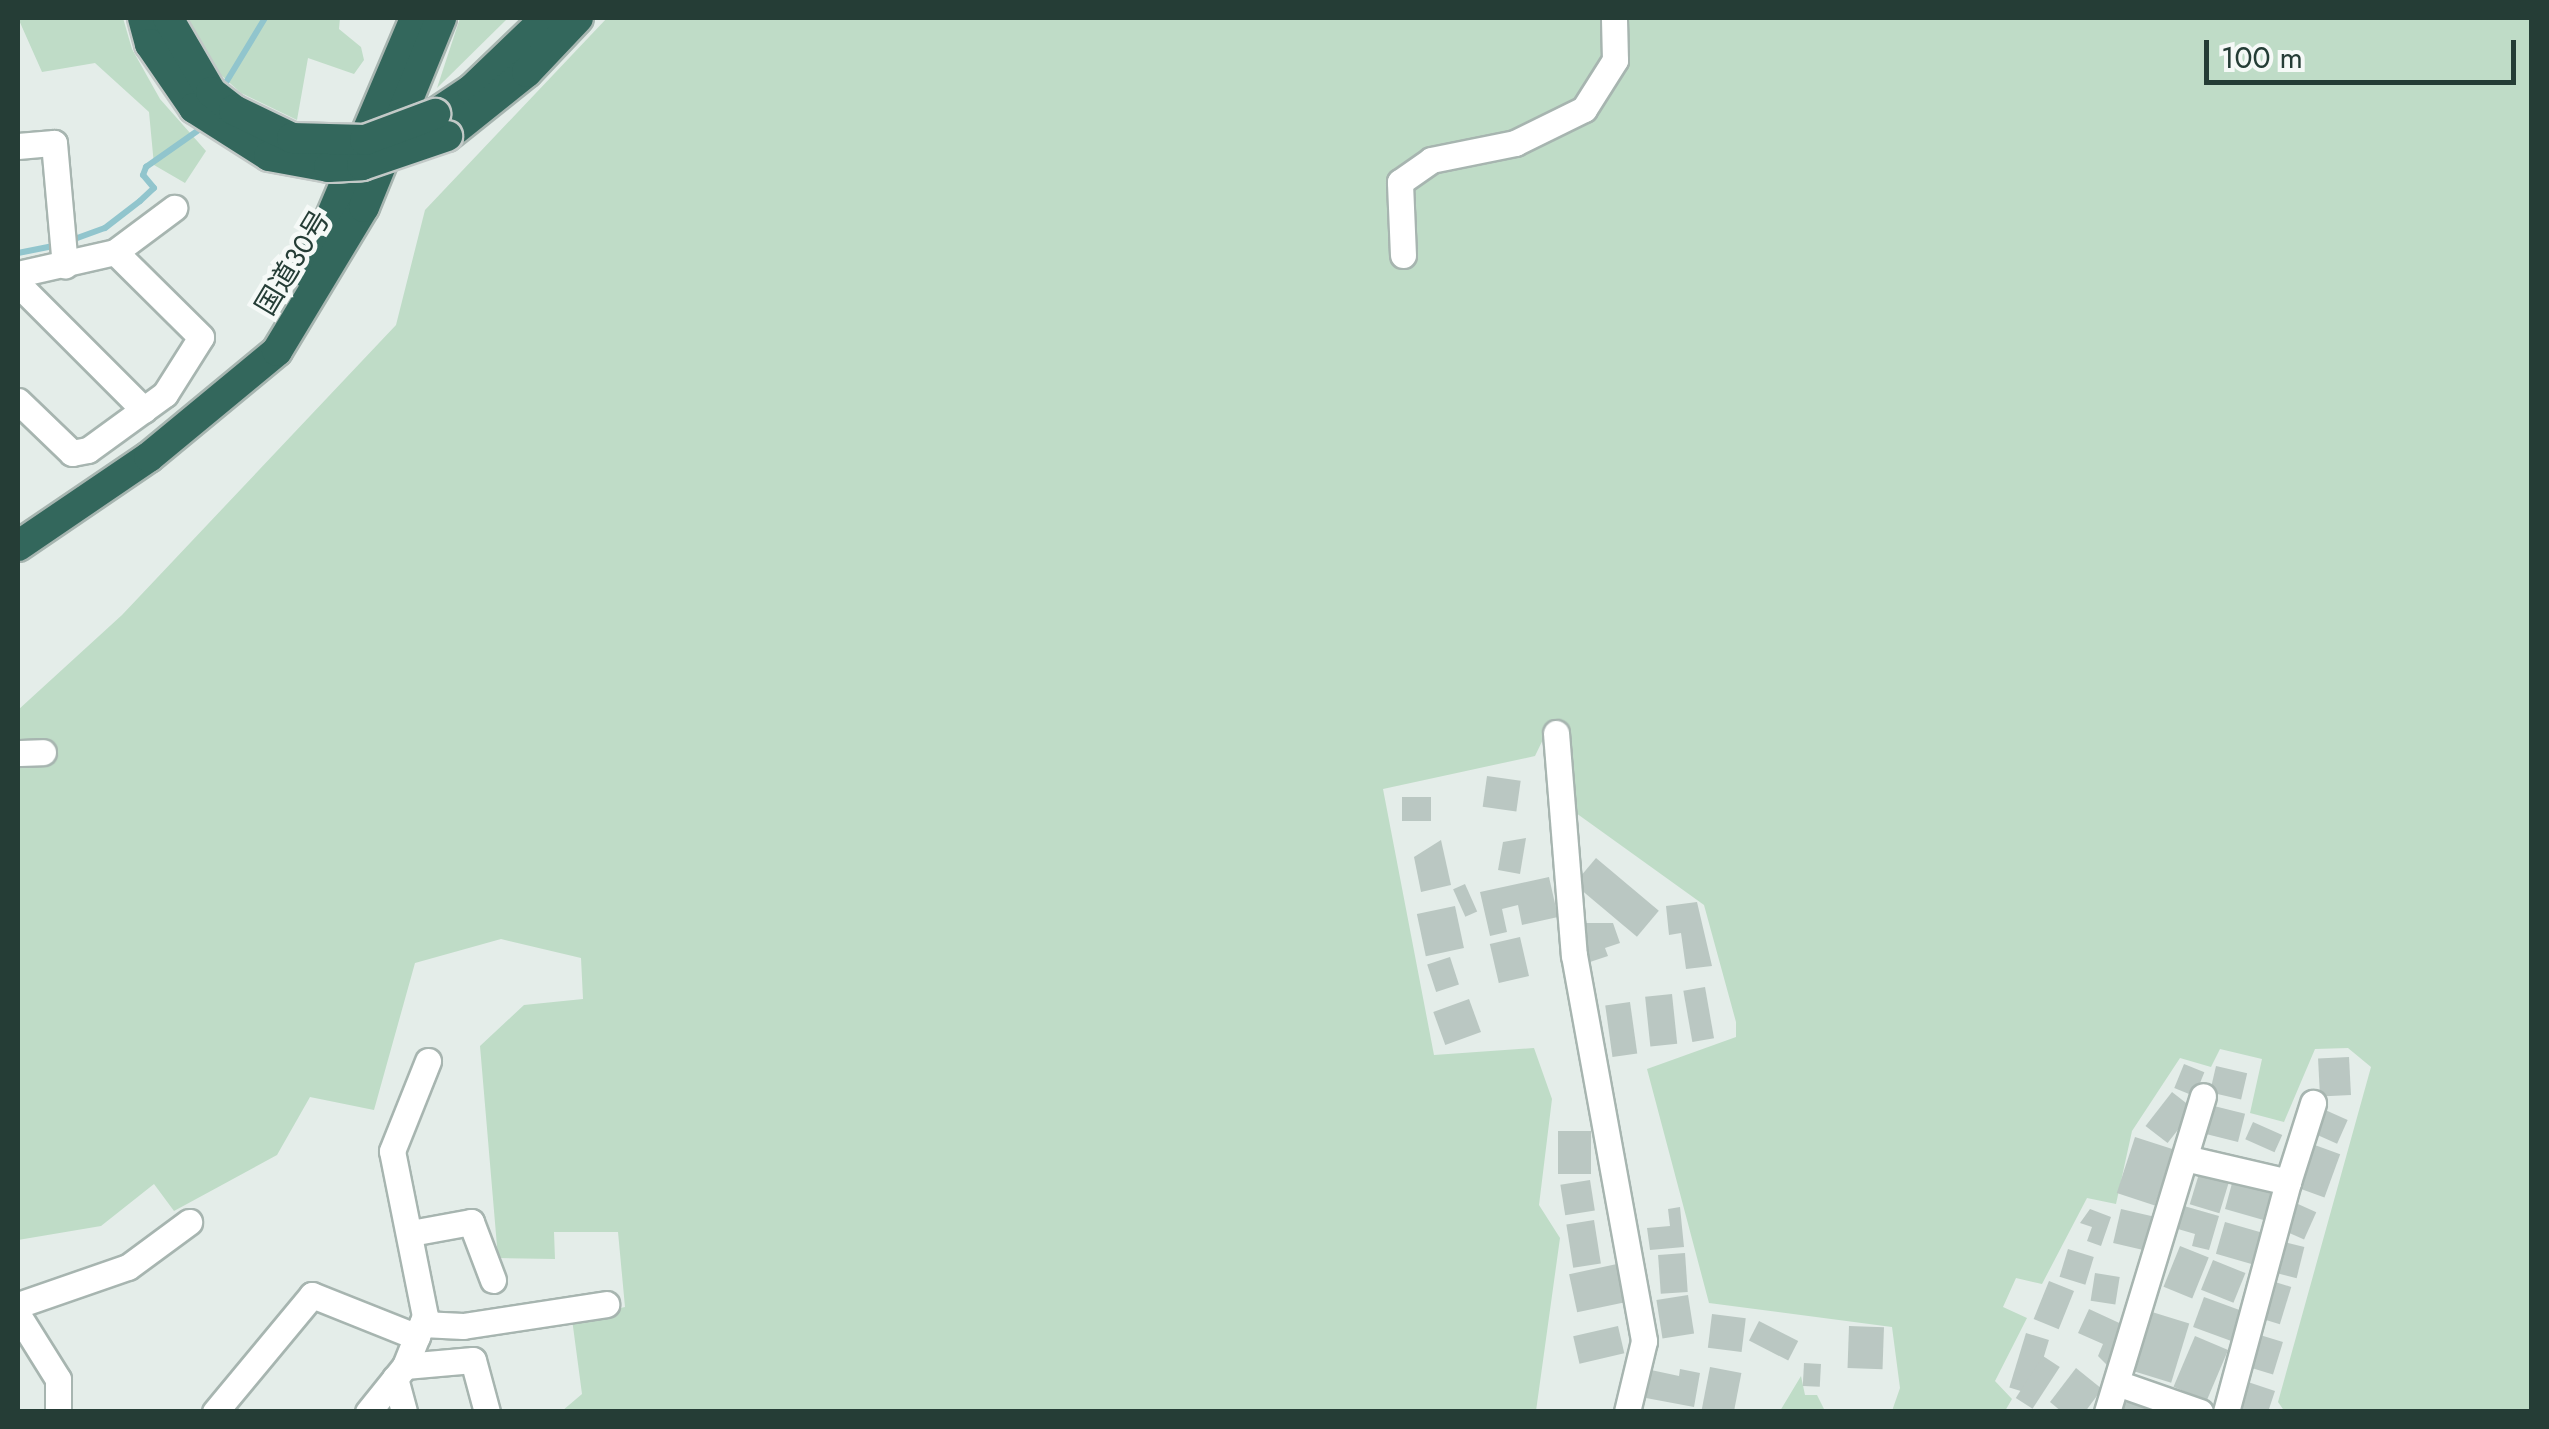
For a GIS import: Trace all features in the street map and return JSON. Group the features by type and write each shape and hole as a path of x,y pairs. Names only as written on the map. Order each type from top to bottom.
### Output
{"highway":[{"name":"国道30号","path":"143,18 150,44 194,108 269,156 362,165 514,84 578,18"},
{"name":"国道30号","path":"168,18 212,92 234,110 292,138 366,140 441,125 472,89 546,18"},
{"name":"国道30号","path":"236,386 313,262 415,18"},
{"name":"国道30号","path":"18,546 149,456 277,351 334,263 410,102 441,18"}],"street":[{"path":"1403,255 1400,182 1431,160 1515,143 1584,110 1615,60 1614,18"},
{"path":"18,146 54,143 64,250"},
{"path":"18,274 64,250 115,252 174,208"},
{"path":"18,402 72,453 88,450 165,394 202,337 115,252"},
{"path":"18,284 144,410"},
{"path":"1556,733 1574,955 1644,1342 1627,1412"},
{"path":"368,1412 400,1372 420,1331 411,1232 392,1152 428,1061"},
{"path":"2107,1412 2120,1384 2203,1096"},
{"path":"2226,1412 2313,1103"},
{"path":"2185,1158 2288,1182"},
{"path":"18,1305 128,1267 189,1222"},
{"path":"411,1232 472,1222 494,1280"},
{"path":"215,1412 312,1294 420,1331 606,1304"},
{"path":"18,1315 58,1380 58,1412"},
{"path":"400,1372 473,1360 488,1412"},
{"path":"400,1372 404,1412"},
{"path":"2120,1384 2200,1412"}],"green space":[{"path":"18,18 123,18 132,49 160,99 206,151 185,183 154,165 149,112 95,63 42,72"},
{"path":"186,18 340,18 339,29 361,47 364,60 354,74 308,58 297,120 241,93 211,66"},
{"path":"460,18 508,18 437,88"},
{"path":"607,18 2531,18 2531,1411 2285,1412 2278,1402 2371,1067 2348,1048 2315,1049 2284,1122 2250,1113 2262,1059 2220,1049 2211,1067 2180,1058 2132,1131 2116,1204 2087,1198 2042,1284 2016,1278 2003,1307 2027,1318 1995,1381 2012,1399 2005,1411 1892,1411 1900,1388 1892,1327 1709,1303 1647,1069 1736,1037 1736,1022 1704,905 1576,813 1564,724 1549,727 1535,756 1383,789 1434,1055 1534,1048 1552,1099 1539,1205 1560,1238 1536,1411 562,1411 582,1394 572,1319 625,1307 618,1232 554,1232 555,1259 498,1258 480,1046 524,1005 583,999 581,958 501,939 415,963 374,1110 310,1097 277,1155 174,1211 154,1184 101,1226 18,1240 18,710 122,615 396,325 425,210"},
{"path":"1801,1376 1805,1395 1817,1395 1825,1411 1780,1411"}],"building":[{"path":"1487,776 1521,781 1516,811 1483,807"},
{"path":"1402,797 1431,797 1431,821 1402,821"},
{"path":"1526,838 1520,874 1498,870 1503,842"},
{"path":"1441,840 1451,885 1421,892 1414,857"},
{"path":"1596,858 1659,911 1637,937 1574,884"},
{"path":"1549,877 1558,917 1522,925 1518,905 1502,909 1507,932 1490,936 1480,892"},
{"path":"1465,884 1477,911 1465,917 1453,889"},
{"path":"1697,902 1712,966 1686,969 1681,933 1669,935 1666,906"},
{"path":"1455,906 1464,948 1426,956 1417,914"},
{"path":"1585,923 1613,923 1620,943 1605,948 1608,956 1584,964"},
{"path":"1520,937 1529,976 1499,983 1490,944"},
{"path":"1450,957 1459,985 1436,992 1427,964"},
{"path":"1705,987 1714,1038 1692,1042 1683,991"},
{"path":"1672,994 1677,1044 1650,1047 1645,997"},
{"path":"1469,999 1481,1032 1445,1045 1433,1012"},
{"path":"1630,1002 1637,1053 1612,1057 1605,1005"},
{"path":"2349,1057 2351,1095 2320,1097 2318,1059"},
{"path":"2184,1064 2204,1072 2195,1096 2174,1088"},
{"path":"2216,1066 2247,1073 2241,1100 2210,1092"},
{"path":"2172,1092 2194,1109 2168,1143 2146,1126"},
{"path":"2214,1106 2245,1114 2238,1142 2207,1134"},
{"path":"2323,1109 2348,1120 2337,1144 2312,1133"},
{"path":"2253,1122 2282,1135 2275,1152 2245,1139"},
{"path":"1558,1131 1591,1131 1591,1174 1558,1174"},
{"path":"2135,1137 2173,1149 2155,1205 2117,1193"},
{"path":"2312,1144 2340,1154 2324,1197 2296,1187"},
{"path":"2202,1164 2232,1173 2219,1213 2190,1204"},
{"path":"2234,1176 2275,1194 2267,1221 2225,1209"},
{"path":"1590,1180 1595,1211 1565,1215 1560,1185"},
{"path":"2298,1204 2316,1212 2304,1240 2286,1231"},
{"path":"2184,1206 2219,1216 2209,1250 2192,1246 2195,1234 2178,1229"},
{"path":"1680,1207 1684,1247 1650,1250 1647,1228 1670,1226 1668,1209"},
{"path":"2090,1209 2111,1217 2101,1246 2087,1241 2092,1227 2080,1223"},
{"path":"2121,1209 2152,1216 2144,1250 2113,1243"},
{"path":"1594,1220 1601,1263 1573,1268 1566,1224"},
{"path":"2225,1222 2261,1232 2251,1264 2216,1254"},
{"path":"2284,1242 2304,1247 2297,1278 2276,1273"},
{"path":"2180,1246 2209,1258 2192,1298 2164,1287"},
{"path":"2068,1249 2094,1257 2085,1285 2060,1277"},
{"path":"1685,1253 1688,1292 1661,1294 1658,1255"},
{"path":"2213,1260 2245,1273 2233,1303 2201,1290"},
{"path":"1617,1264 1625,1302 1577,1312 1569,1274"},
{"path":"2095,1273 2120,1277 2115,1305 2091,1301"},
{"path":"2049,1281 2074,1291 2059,1329 2034,1319"},
{"path":"2275,1282 2291,1287 2280,1324 2264,1319"},
{"path":"1688,1295 1694,1334 1662,1339 1656,1300"},
{"path":"2204,1297 2246,1312 2235,1342 2193,1327"},
{"path":"2089,1309 2128,1327 2110,1368 2098,1356 2103,1344 2078,1333"},
{"path":"2152,1312 2189,1323 2171,1383 2134,1371"},
{"path":"1712,1314 1746,1318 1742,1352 1708,1348"},
{"path":"1759,1321 1798,1341 1788,1361 1749,1341"},
{"path":"1618,1326 1624,1353 1579,1364 1573,1336"},
{"path":"1849,1326 1884,1327 1883,1369 1848,1368"},
{"path":"2026,1333 2049,1340 2032,1395 2009,1388"},
{"path":"2260,1335 2283,1342 2273,1375 2250,1368"},
{"path":"2195,1336 2228,1350 2207,1401 2174,1387"},
{"path":"2043,1356 2060,1367 2033,1409 2016,1398"},
{"path":"1804,1363 1821,1364 1820,1387 1803,1386"},
{"path":"1710,1367 1741,1373 1734,1412 1702,1409"},
{"path":"2076,1368 2102,1389 2085,1412 2062,1412 2050,1402"},
{"path":"1680,1369 1700,1373 1694,1407 1646,1398 1651,1370 1679,1376"},
{"path":"2248,1382 2275,1391 2268,1412 2239,1412"},
{"path":"2132,1395 2152,1412 2119,1412"}],"waterway":[{"path":"222,89 265,18"},
{"path":"69,241 105,228 140,201 154,188 143,175 146,167 203,127"},
{"path":"18,253 58,245"}]}
